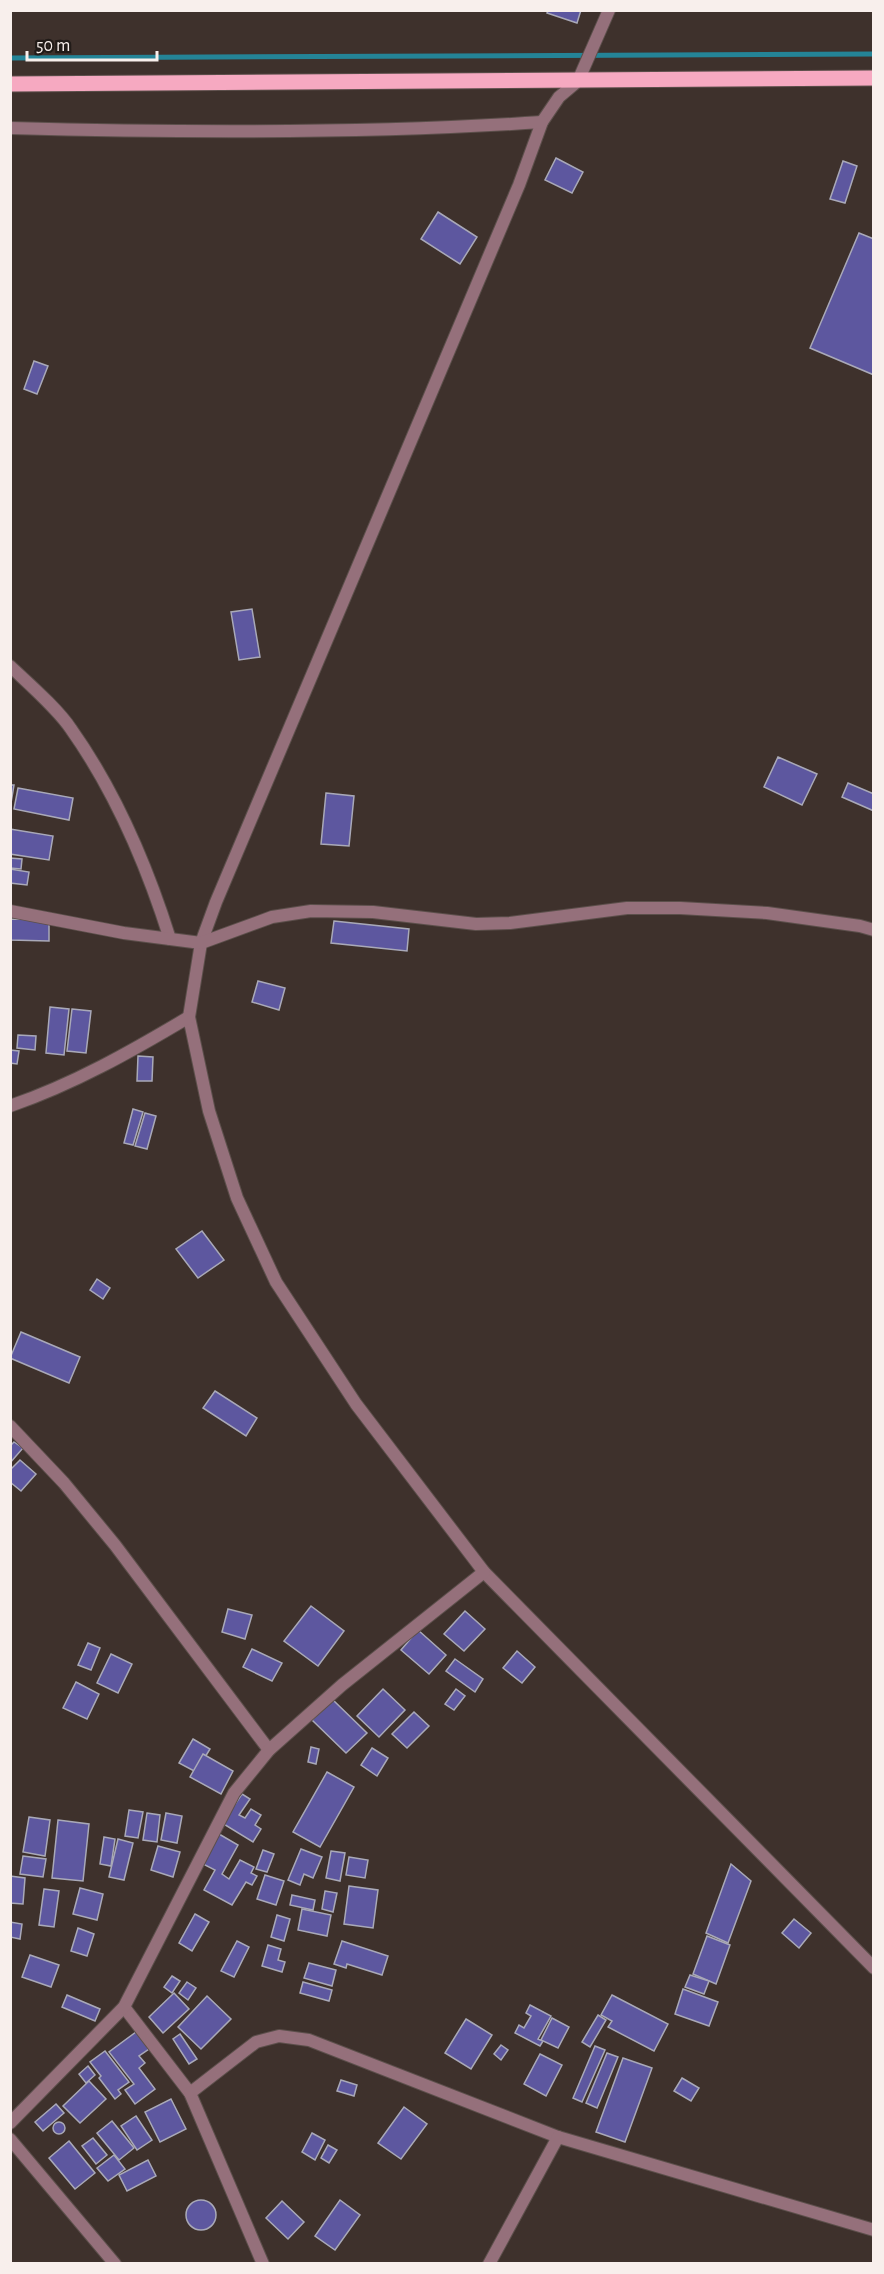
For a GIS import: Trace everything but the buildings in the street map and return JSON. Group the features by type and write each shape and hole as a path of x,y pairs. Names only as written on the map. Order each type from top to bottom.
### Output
{"main road":[{"path":"10,84 873,78"}],"street":[{"path":"609,10 578,81 559,97 542,122 519,185 201,943 189,1017 209,1111 237,1198 276,1282 356,1404 484,1572 873,1968"},
{"path":"10,128 95,131 431,130 542,122"},
{"path":"10,666 70,727 119,810 154,888 170,939"},
{"path":"10,911 201,943 272,917 310,911 373,912 476,924 510,923 627,908 680,908 767,913 873,930"},
{"path":"10,1106 34,1098 121,1057 189,1017"},
{"path":"10,1426 64,1483 115,1545 269,1750"},
{"path":"10,2123 124,2007 234,1793 269,1750 342,1685 484,1572"},
{"path":"124,2007 190,2093 263,2264"},
{"path":"190,2093 256,2042 279,2036 309,2040 558,2137 873,2230"},
{"path":"489,2264 558,2137"},
{"path":"10,2139 115,2264"}],"waterway":[{"path":"10,58 874,54"}]}
